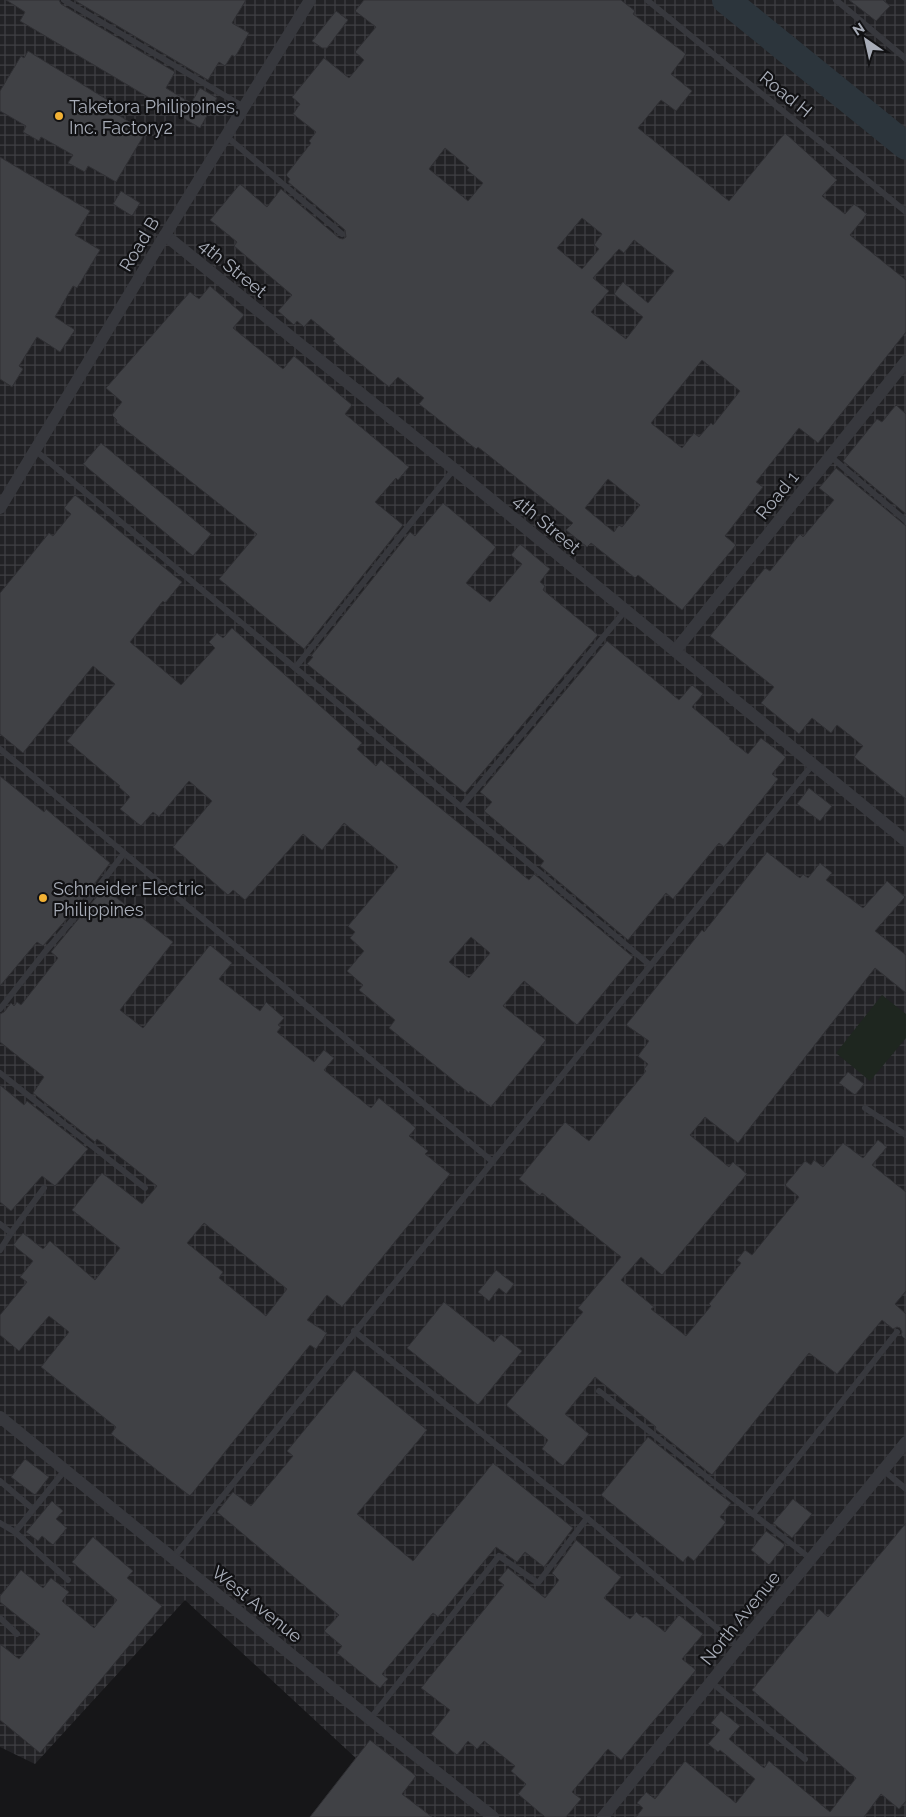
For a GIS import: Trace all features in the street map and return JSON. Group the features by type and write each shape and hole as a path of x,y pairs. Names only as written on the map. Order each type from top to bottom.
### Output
{"street":[{"name":"Road B","path":"0,508 310,0"},
{"name":"4th Street","path":"165,235 454,469 906,841"},
{"name":"Road 1","path":"675,651 906,361"},
{"name":"West Avenue","path":"0,1416 370,1719 493,1817"},
{"name":"North Avenue","path":"603,1817 739,1646 906,1442"}],"lane":[{"path":"64,0 244,107"},
{"name":"Road H","path":"647,0 906,212"},
{"path":"836,0 906,59"},
{"path":"226,136 342,234"},
{"path":"36,451 650,965"},
{"path":"830,456 906,521"},
{"path":"295,668 454,469"},
{"path":"461,807 625,611"},
{"path":"0,749 493,1162"},
{"path":"173,1558 354,1331 493,1162 813,764"},
{"path":"0,1009 44,953 82,910 124,853"},
{"path":"0,1073 145,1188"},
{"path":"865,1108 906,1135"},
{"path":"0,1250 44,1188"},
{"path":"0,1224 11,1234"},
{"path":"354,1331 588,1518 739,1646"},
{"path":"752,1514 897,1332"},
{"path":"599,1391 811,1559"},
{"path":"15,1532 64,1470"},
{"path":"883,1470 906,1488"},
{"path":"0,1481 33,1509"},
{"path":"370,1719 499,1556 538,1583 588,1518"},
{"path":"0,1522 15,1532 68,1580"},
{"path":"0,1618 17,1634"},
{"path":"711,1682 805,1759"}],"shaded area":[{"path":"0,0 906,0 906,1817 316,1817 359,1761 185,1600 35,1764 0,1747"},
{"path":"882,995 906,1014 906,1038 870,1081 836,1053"}],"building":[{"path":"6,0 59,0 61,4 175,72 166,88 191,103 200,88 217,98 200,128 20,21 25,12"},
{"path":"74,0 246,0 232,23 249,33 235,57 232,55 225,66 219,62 208,80"},
{"path":"364,0 621,0 635,11 633,14 686,54 671,74 692,91 676,111 661,100 638,128 729,201 785,133 837,180 822,196 845,214 854,204 867,214 850,235 906,280 906,332 818,443 799,428 756,482 763,487 725,536 736,545 682,610 638,575 635,578 591,543 587,547 566,530 573,523 478,447 476,449 419,404 424,398 398,377 389,387 333,341 335,339 311,319 304,327 297,321 294,325 278,311 292,295 234,246 237,242 210,220 240,184 267,207 281,189 339,238 343,239 346,237 345,230 288,182 290,179 286,175 311,143 309,141 316,132 293,114 300,104 292,97 324,58 349,78 364,60 355,52 376,27 355,11","holes":["445,148 469,168 467,170 483,183 468,201 429,169","582,218 602,234 594,245 599,249 582,269 557,248","634,240 674,271 648,303 623,282 614,294 643,317 626,339 591,312 609,291 593,278 619,249 624,253","702,360 740,391 713,425 711,423 699,437 694,433 682,448 651,423","608,479 640,505 622,527 619,525 614,532 585,508"]},
{"path":"849,0 883,0 890,6 876,21"},
{"path":"336,11 348,20 327,48 322,48 312,41"},
{"name":"Taketora Philippines, Inc. Factory2","path":"28,51 111,102 107,108 131,123 129,125 144,135 116,182 88,166 85,172 68,163 73,155 41,137 39,141 23,132 26,126 0,111 0,91 21,56 24,58"},
{"path":"0,157 90,211 75,235 100,250 77,288 73,286 55,317 75,330 60,352 37,337 19,366 23,369 12,387 0,379"},
{"path":"121,191 140,203 132,216 113,204"},
{"path":"210,286 244,315 233,328 283,369 294,356 352,405 345,414 409,467 398,480 396,478 375,502 403,525 304,649 219,579 257,534 116,422 117,420 112,415 122,402 106,388 190,292 199,299"},
{"path":"896,405 906,414 906,514 843,461 877,419 882,422"},
{"path":"101,443 211,534 193,556 83,464"},
{"path":"836,468 906,526 906,799 854,757 863,746 837,725 831,733 812,718 799,734 761,703 774,687 710,636 765,568 770,571 800,534 803,537 834,500 819,488"},
{"path":"75,495 182,582 165,603 163,601 130,642 181,685 215,648 209,642 217,633 223,638 232,628 362,743 357,749 376,766 381,760 529,880 534,874 633,957 577,1025 524,981 503,1006 546,1040 491,1107 470,1091 469,1093 389,1028 395,1020 359,990 363,985 347,971 364,951 350,938 355,932 348,926 398,867 344,823 322,850 303,834 245,900 233,890 228,895 173,847 212,801 189,781 159,817 153,812 141,826 120,809 130,797 120,786 67,741 115,684 93,666 23,753 0,734 0,593 49,533 53,536 71,514 64,508","holes":["471,937 490,953 469,978 449,962"]},
{"path":"443,503 496,547 466,583 490,602 522,564 511,555 520,544 550,569 540,582 545,586 543,590 598,635 465,793 307,664 313,657 311,656 410,532 415,536"},
{"path":"607,641 679,700 692,685 703,694 692,707 748,754 761,738 786,757 772,774 778,779 724,847 719,843 673,899 666,893 628,940 540,866 544,861 484,811 492,802 480,792"},
{"name":"Schneider Electric Philippines","path":"0,776 44,812 46,809 110,863 77,907 43,946 37,942 0,986"},
{"path":"809,788 832,806 820,821 797,804"},
{"path":"767,852 800,878 803,874 808,878 820,863 832,873 826,880 863,908 887,881 905,897 875,931 906,955 906,993 875,968 738,1143 705,1117 690,1135 729,1167 733,1162 747,1174 662,1275 641,1257 621,1280 654,1307 651,1309 686,1336 711,1306 709,1304 741,1263 737,1260 745,1250 752,1255 799,1197 785,1185 805,1161 811,1165 814,1160 823,1167 843,1143 863,1158 878,1140 887,1147 872,1165 906,1192 906,1291 895,1304 906,1314 906,1340 901,1335 900,1328 893,1329 882,1320 837,1374 809,1353 712,1475 595,1377 565,1414 589,1434 563,1466 542,1449 548,1440 506,1405 583,1312 578,1308 621,1257 542,1193 540,1196 519,1179 565,1122 589,1141 646,1071 644,1069 648,1064 638,1056 649,1041 626,1025 702,930 704,932"},
{"path":"104,888 173,942 120,1010 143,1028 210,945 232,963 219,979 260,1011 266,1002 284,1018 278,1025 281,1027 277,1032 314,1062 324,1050 334,1058 324,1070 371,1108 379,1098 416,1128 409,1136 428,1151 425,1154 450,1174 342,1307 327,1295 307,1320 327,1333 316,1349 310,1345 190,1496 111,1434 116,1427 41,1367 69,1332 49,1316 19,1351 0,1335 0,1315 27,1282 20,1277 33,1261 13,1245 23,1233 43,1249 50,1241 95,1280 120,1248 72,1210 102,1173 142,1204 157,1186 97,1139 95,1142 33,1093 44,1077 0,1042 0,1014 11,1003 14,1006 17,1002 21,1005 58,958 51,952","holes":["204,1223 287,1289 266,1316 219,1278 223,1272 187,1243"]},
{"path":"848,1072 864,1084 855,1095 839,1083"},
{"path":"0,1085 24,1105 27,1101 88,1149 55,1186 42,1176 11,1211 0,1202"},
{"path":"496,1270 514,1284 506,1294 499,1288 489,1301 478,1292"},
{"path":"444,1302 494,1342 501,1334 522,1351 478,1405 407,1348"},
{"path":"354,1370 427,1430 357,1514 413,1561 493,1463 573,1528 544,1567 525,1552 517,1562 496,1547 438,1617 433,1613 382,1674 388,1679 380,1688 337,1653 342,1646 324,1631 339,1615 217,1512 233,1492 251,1506 293,1456 287,1451"},
{"path":"648,1437 731,1503 720,1517 726,1522 694,1561 688,1556 683,1562 601,1495"},
{"path":"25,1459 49,1477 35,1495 11,1477"},
{"path":"793,1499 812,1514 792,1538 773,1523"},
{"path":"52,1501 63,1511 56,1519 67,1528 53,1545 42,1536 38,1541 26,1532"},
{"path":"906,1523 906,1801 899,1809 881,1794 864,1817 636,1817 643,1808 637,1803 646,1792 655,1799 685,1761 736,1803 755,1779 720,1750 718,1752 708,1744 720,1730 711,1723 721,1711 740,1726 729,1739 764,1768 769,1761 830,1812 856,1778 752,1690 819,1609 828,1617"},
{"path":"766,1531 785,1545 769,1565 751,1550"},
{"path":"93,1537 133,1571 127,1578 162,1606 40,1753 0,1720 0,1644 19,1659 40,1634 0,1602 0,1596 21,1570 43,1588 51,1578 69,1592 62,1601 94,1628 117,1600 72,1562"},
{"path":"576,1540 621,1577 604,1598 630,1619 636,1612 643,1618 645,1616 665,1632 679,1615 703,1634 682,1659 696,1670 621,1760 608,1749 572,1792 581,1799 566,1817 545,1817 518,1794 526,1784 511,1771 515,1766 484,1741 477,1749 468,1741 457,1755 431,1734 450,1710 421,1688 504,1585 498,1580 508,1568 545,1598 559,1580 552,1573"},
{"path":"370,1740 416,1776 402,1794 432,1817 310,1817"}],"waterway":[{"path":"726,0 906,146"}],"place":[{"name":"Taketora Philippines, Inc. Factory2","path":"59,116"},
{"name":"Schneider Electric Philippines","path":"43,898"}]}
